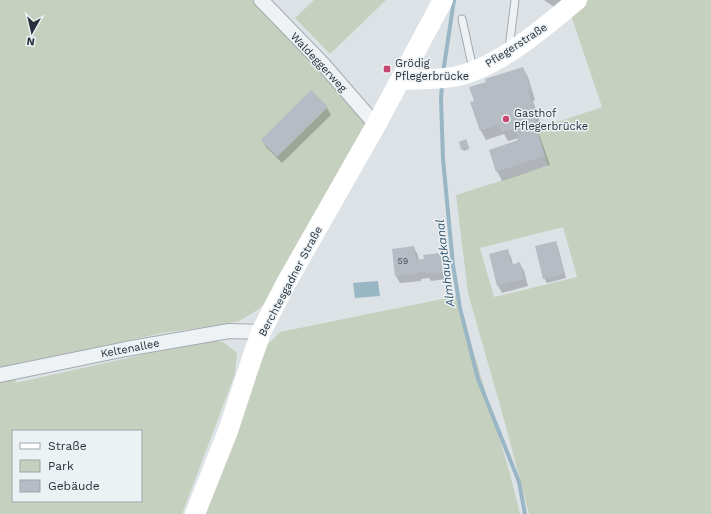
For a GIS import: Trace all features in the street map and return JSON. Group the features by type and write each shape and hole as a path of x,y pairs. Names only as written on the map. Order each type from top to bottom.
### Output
{"main road":[{"name":"Pflegerstraße","path":"400,80 443,77 474,71 509,52 546,27 577,0"},
{"name":"Berchtesgadner Straße","path":"194,514 228,432 261,332 285,285 376,125 442,3"}],"street":[{"name":"Waldeggerweg","path":"261,0 323,64 376,125"},
{"name":"Keltenallee","path":"0,375 126,348 229,331 261,332"}],"lane":[{"path":"509,52 515,0"},
{"path":"462,19 474,71"}],"green space":[{"path":"0,0 253,0 280,24 363,113 366,127 270,298 259,309 239,321 162,333 22,364 15,383 209,340 223,342 237,353 235,374 182,514 0,514"},
{"path":"314,0 386,0 330,54 295,18"},
{"path":"588,0 711,0 711,514 529,514 468,293 456,195 548,166 536,129 602,107 571,15","holes":["563,227 577,277 494,297 480,248"]},
{"path":"457,296 510,474 520,514 202,514 268,344 280,332"}],"water":[{"path":"378,281 380,296 355,298 353,283"}],"building":[{"name":"Gasthof Pflegerbrücke","path":"523,67 531,90 528,91 537,117 534,121 545,156 496,172 489,150 518,140 515,128 501,132 499,125 480,131 470,102 474,101 469,87 486,82 485,79"},
{"path":"311,90 328,107 277,157 261,140"},
{"path":"466,139 469,147 461,150 459,142"},
{"path":"556,241 564,274 543,279 535,246"},
{"path":"414,246 416,260 424,259 423,255 440,253 442,272 426,274 426,271 417,272 418,274 395,276 392,249"},
{"path":"508,249 512,265 520,262 524,279 497,286 489,254"}],"waterway":[{"name":"Almhauptkanal","path":"443,73 454,0"},
{"name":"Almhauptkanal","path":"442,83 441,100 443,159 453,265 460,308 478,379 519,482 525,514"}],"place":[{"name":"Grödig Pflegerbrücke","path":"387,69"},
{"name":"Gasthof Pflegerbrücke","path":"506,119"}]}
